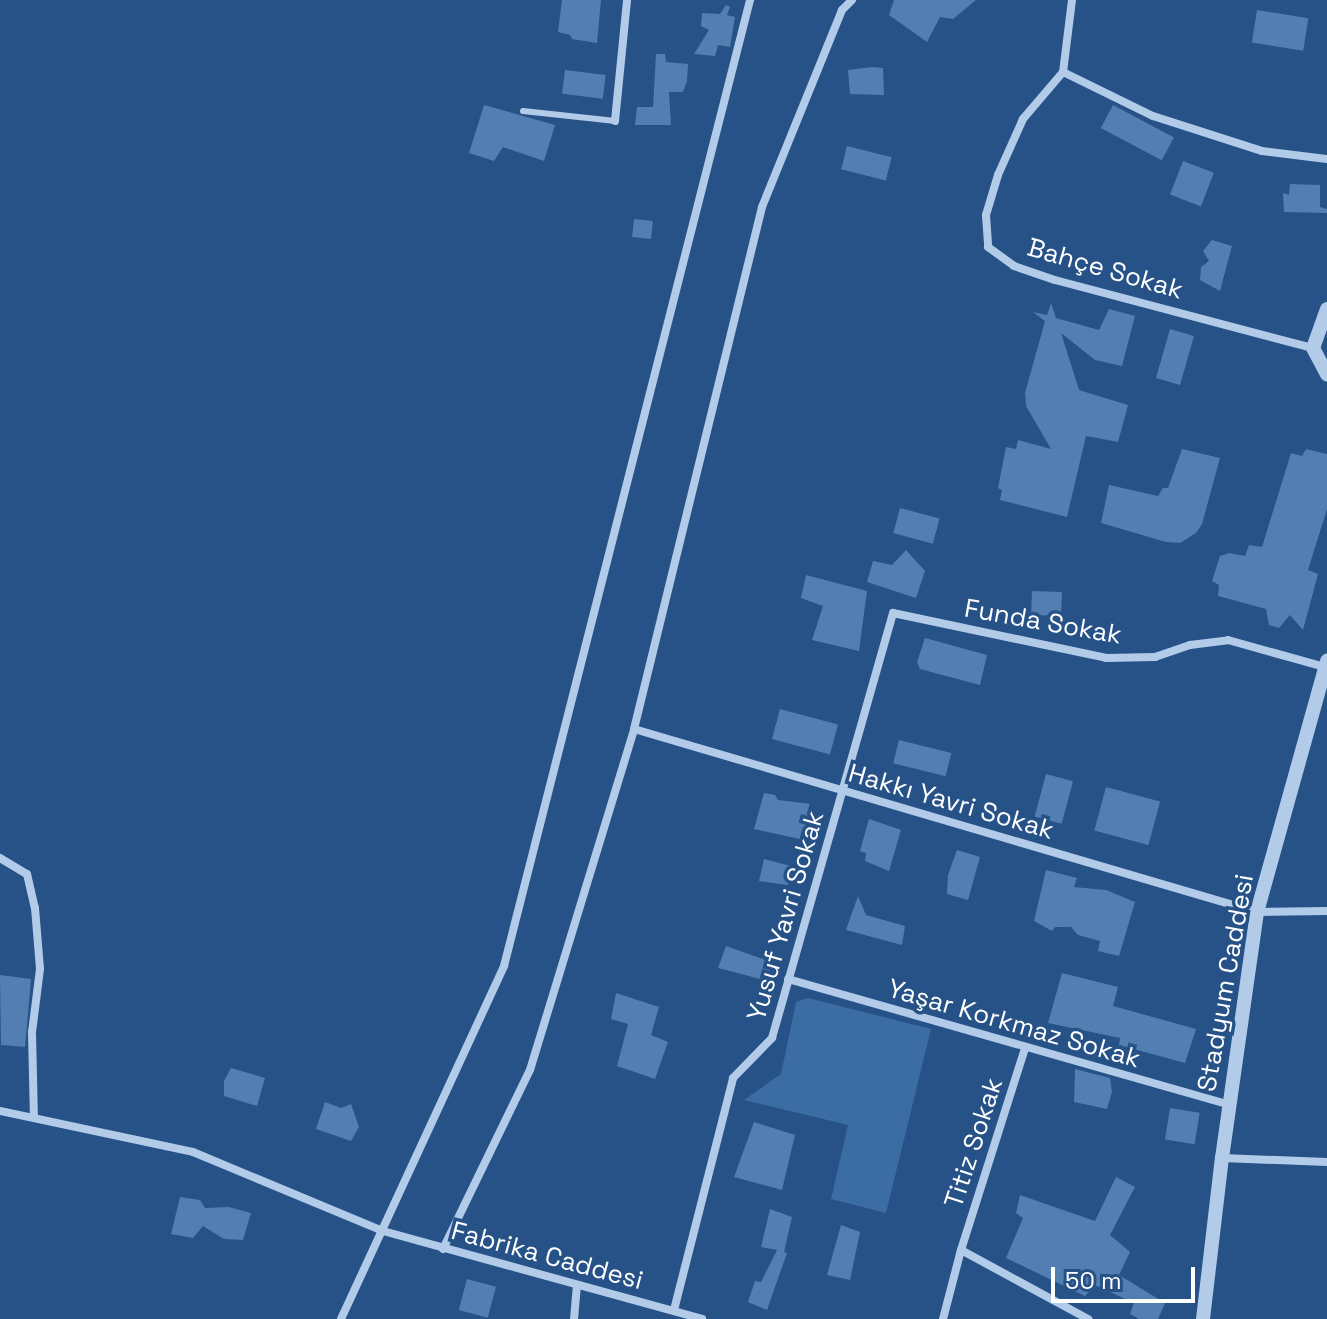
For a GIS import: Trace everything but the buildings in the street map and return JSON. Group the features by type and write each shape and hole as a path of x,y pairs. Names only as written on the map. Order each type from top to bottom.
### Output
{"street":[{"path":"615,121 627,0"},
{"path":"341,1319 504,966 750,0"},
{"path":"443,1249 530,1070 634,729 762,207 835,24 852,0"},
{"path":"1072,0 1063,72 1153,116 1180,125 1262,151 1327,159"},
{"name":"Bahçe Sokak","path":"1063,72 1023,119 998,175 986,215 988,247 1014,266 1055,280 1313,348"},
{"path":"1327,309 1313,348 1327,374"},
{"name":"Funda Sokak","path":"893,613 1106,658 1155,657 1190,645 1228,640 1326,664"},
{"name":"Yusuf Yavri Sokak","path":"674,1310 733,1078 772,1038 893,613"},
{"name":"Stadyum Caddesi","path":"1203,1319 1257,912 1326,664"},
{"name":"Hakkı Yavri Sokak","path":"634,729 1257,912 1327,911"},
{"path":"0,858 27,874 35,908 40,969 32,1032 34,1117"},
{"name":"Yaşar Korkmaz Sokak","path":"788,979 1229,1105"},
{"name":"Titiz Sokak","path":"943,1319 961,1250 1025,1048"},
{"name":"Fabrika Caddesi","path":"0,1111 193,1152 383,1231 702,1319"},
{"path":"1222,1158 1327,1162"},
{"path":"961,1250 1088,1319"},
{"path":"574,1319 577,1285"}],"lane":[{"path":"523,111 615,121"}],"shaded area":[{"path":"808,998 931,1029 886,1213 831,1199 848,1125 744,1100 781,1074 796,1002"}]}
